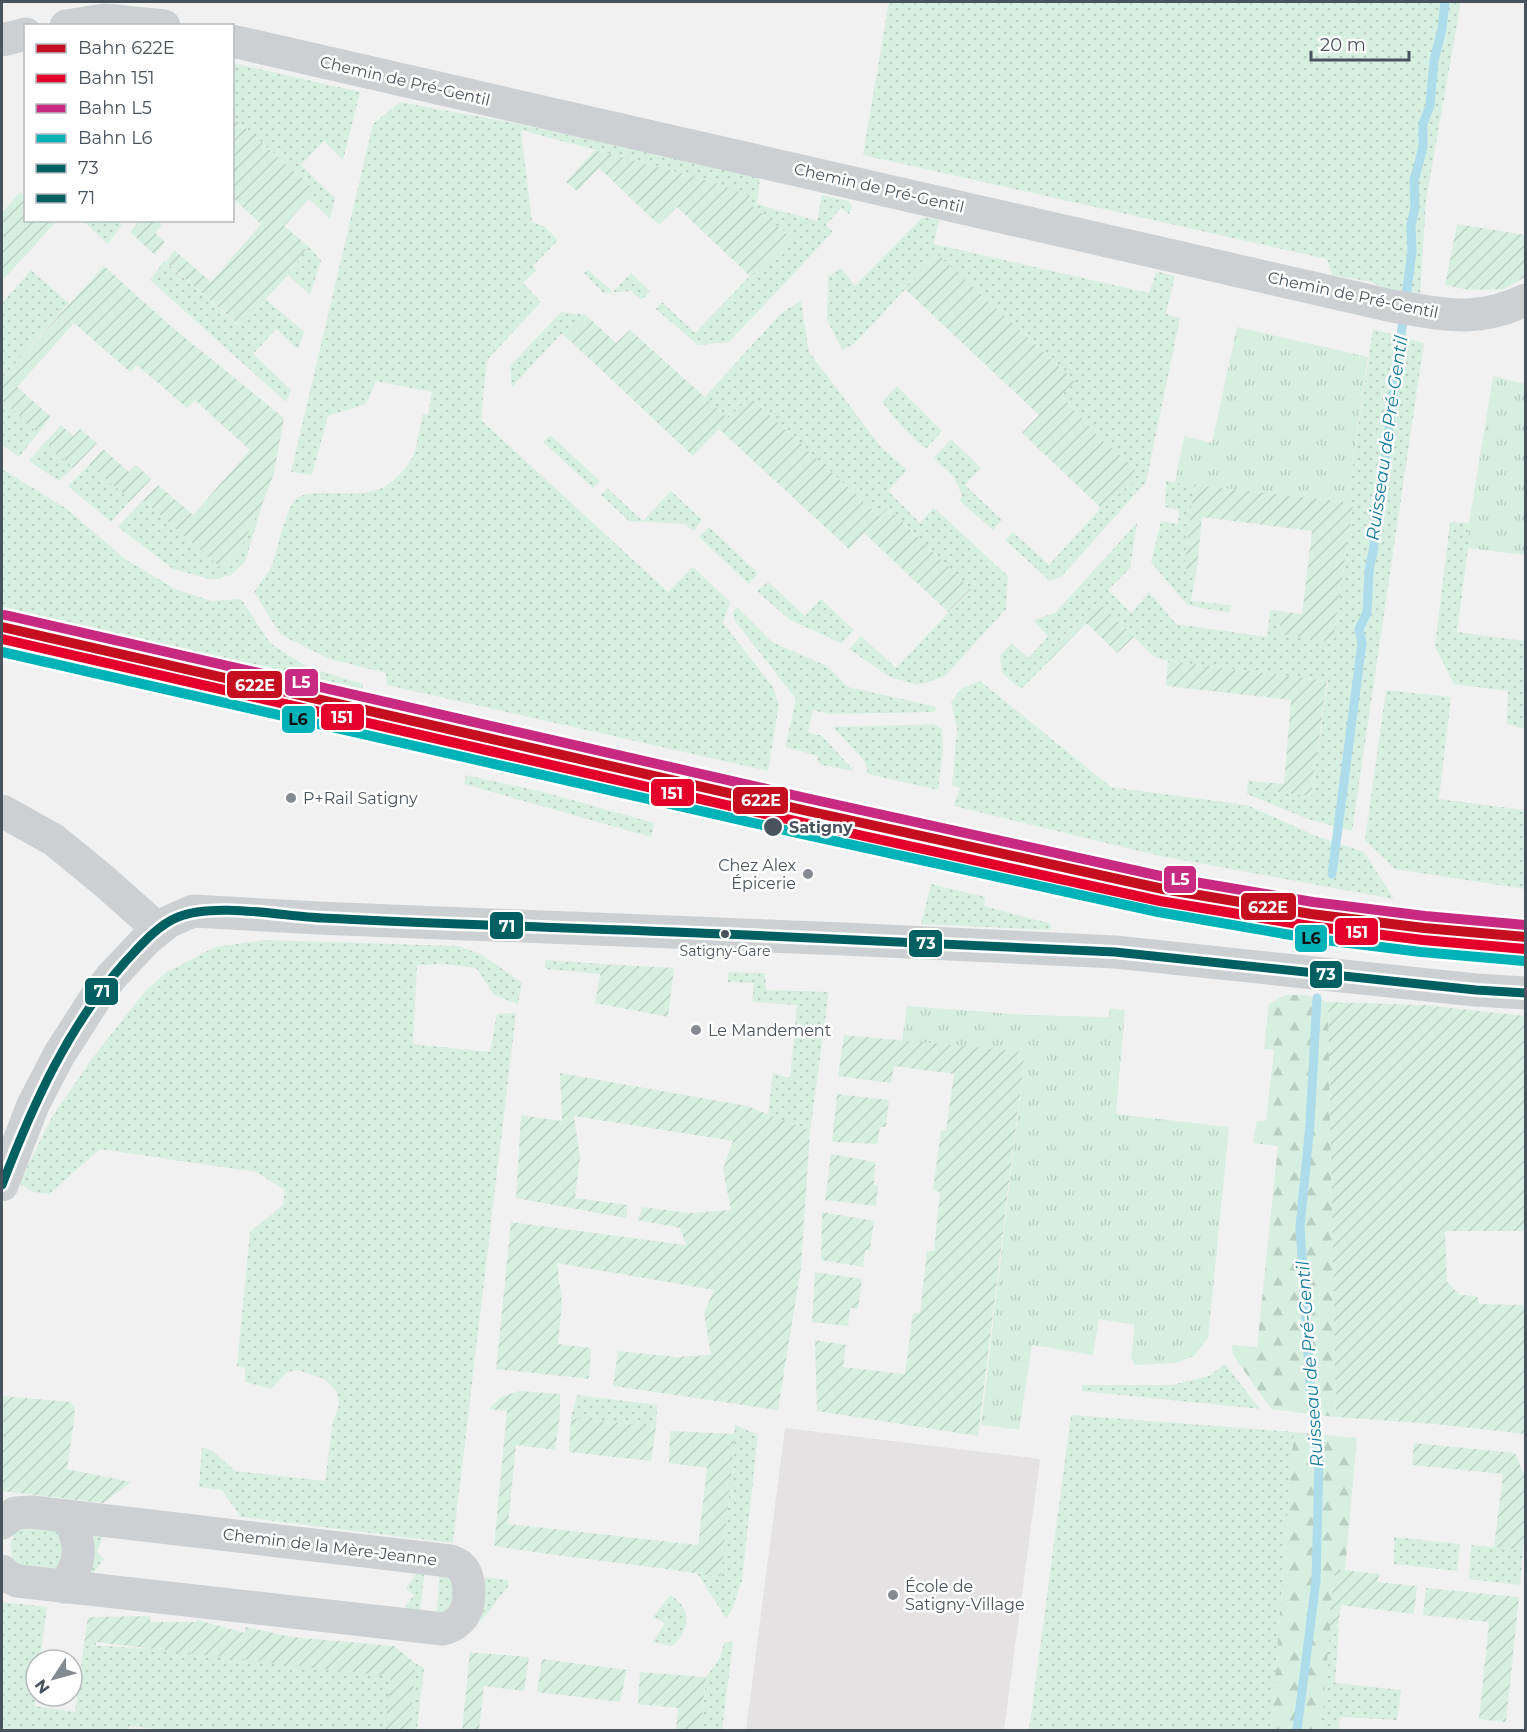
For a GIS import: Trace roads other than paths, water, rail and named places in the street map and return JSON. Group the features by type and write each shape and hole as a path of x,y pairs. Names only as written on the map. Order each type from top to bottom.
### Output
{"street":[{"path":"79,24 105,20 144,24"},
{"path":"2,40 24,34"},
{"name":"Chemin de Pré-Gentil","path":"234,41 1405,308 1444,315 1467,316 1494,312 1526,300"},
{"path":"2,811 54,840 158,930"},
{"path":"2,1185 33,1105 58,1055 112,976 158,930 193,911 1115,952 1465,989 1526,993"},
{"name":"Chemin de la Mère-Jeanne","path":"2,1524 15,1514 32,1512 450,1561 460,1565 466,1574 468,1600 465,1614 450,1628 443,1629 18,1581 5,1575 2,1571"},
{"path":"64,1587 75,1571 79,1558 75,1532 68,1516"}],"waterway":[{"name":"Ruisseau de Pré-Gentil","path":"1332,874 1362,643 1359,629 1367,613 1369,571 1412,251 1414,181 1423,147 1423,124 1430,105 1434,61 1442,29 1445,2"},
{"name":"Ruisseau de Pré-Gentil","path":"1297,1730 1316,1581 1319,1459 1311,1400 1300,1227 1310,1124 1317,998"}],"rail line":[{"name":"L5","path":"5,615 806,798 1165,877 1313,902 1425,916 1526,925"},
{"name":"622E","path":"2,627 803,810 1163,889 1311,914 1424,928 1526,937"},
{"name":"151","path":"2,639 800,822 1160,901 1310,926 1423,940 1525,949"},
{"name":"L6","path":"2,652 798,833 1158,912 1308,938 1421,952 1524,961"}],"place":[{"name":"P+Rail Satigny","path":"291,798"},
{"name":"Satigny","path":"773,827"},
{"name":"Chez Alex Épicerie","path":"808,874"},
{"name":"Satigny-Gare","path":"725,934"},
{"name":"Le Mandement","path":"696,1030"},
{"name":"École de Satigny-Village","path":"893,1595"}]}
